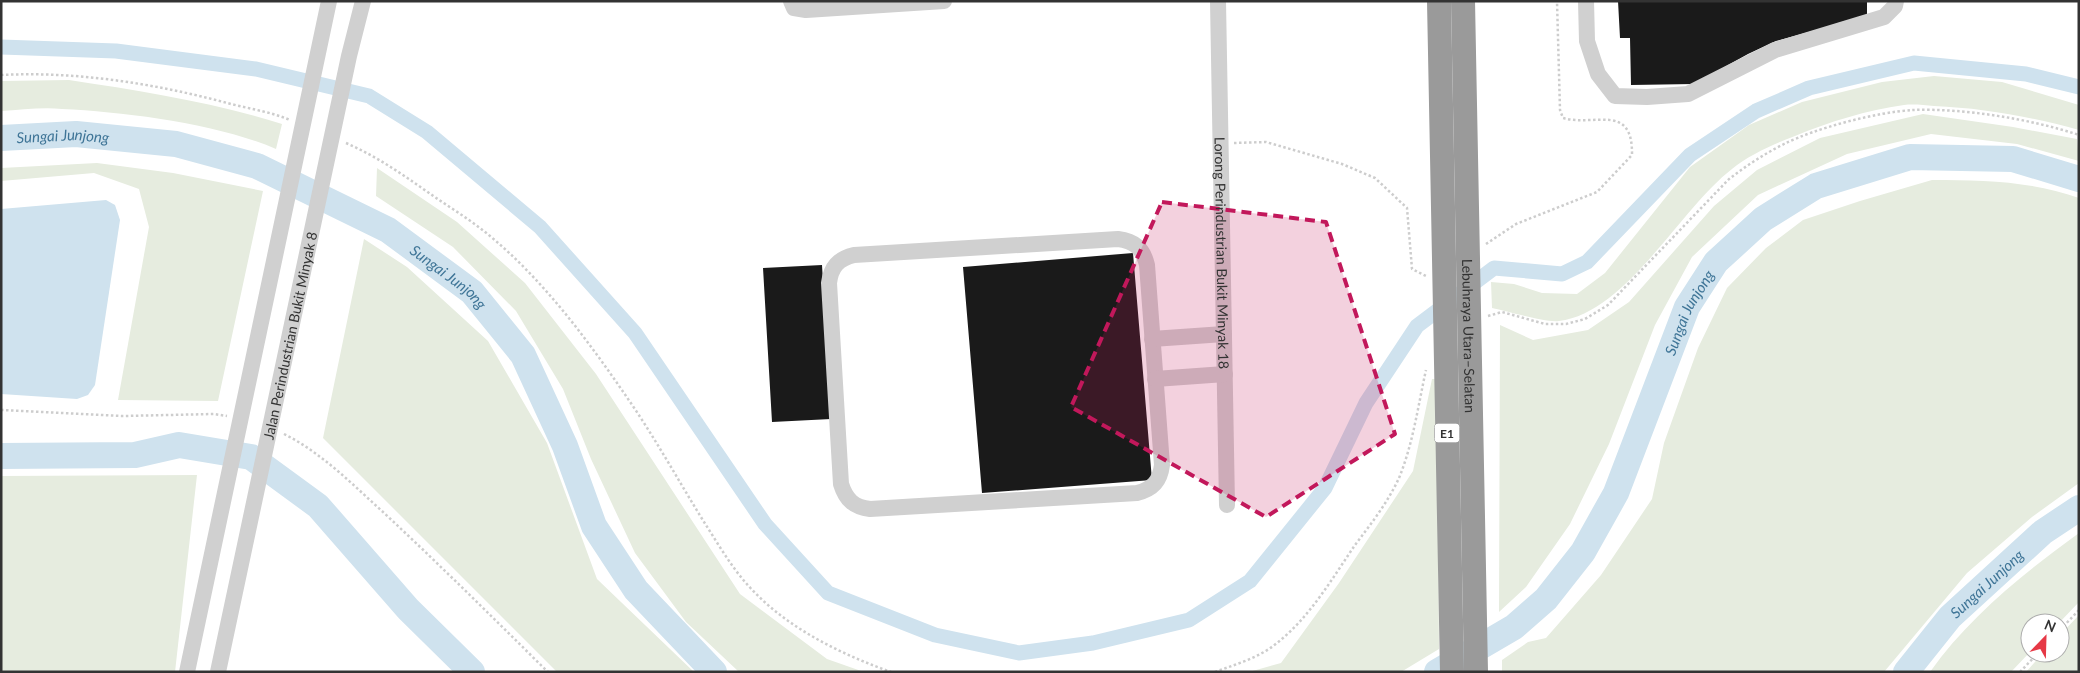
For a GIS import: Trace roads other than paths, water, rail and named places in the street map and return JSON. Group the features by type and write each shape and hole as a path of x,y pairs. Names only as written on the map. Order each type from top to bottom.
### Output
{"highway":[{"name":"Lebuhraya Utara–Selatan","path":"1439,1 1452,672"},
{"name":"Lebuhraya Utara–Selatan","path":"1463,1 1476,672"}],"street":[{"path":"187,672 191,645 329,1"},
{"name":"Jalan Perindustrian Bukit Minyak 8","path":"219,665 349,56 363,1"},
{"path":"790,1 794,8 806,10 944,1"},
{"name":"Lorong Perindustrian Bukit Minyak 18","path":"1218,1 1227,505"},
{"path":"1586,1 1587,41 1598,74 1615,96 1647,97 1688,94 1775,50 1884,17 1895,6 1896,1"},
{"path":"1118,239 1128,241 1138,246 1144,254 1147,265 1155,379 1162,465 1161,475 1156,484 1147,491 870,509 855,505 844,494 841,484 829,283 833,268 844,257 854,255 1118,239"},
{"path":"1152,339 1224,334"},
{"path":"1155,379 1225,374"}],"water":[{"path":"106,200 115,205 120,220 95,385 88,395 77,399 1,394 1,209"}],"waterway":[{"path":"1,47 116,51 256,69 369,96 427,132 540,227 635,333 765,524 828,593 935,635 1019,653 1093,643 1189,620 1250,581 1325,488 1366,403 1417,326 1494,268 1562,274 1587,262 1690,155 1756,111 1809,88 1914,63 2026,74 2079,87"},
{"name":"Sungai Junjong","path":"1,138 76,134 176,144 257,166 388,230 472,292 523,355 565,446 594,526 636,590 714,672"},
{"name":"Sungai Junjong","path":"1437,672 1514,627 1546,599 1583,552 1616,493 1687,307 1716,262 1763,219 1816,186 1910,157 2013,159 2079,179"},
{"path":"1,456 135,455 179,445 251,457 318,506 408,609 472,672"},
{"name":"Sungai Junjong","path":"1906,672 1950,617 2043,532 2079,508"}]}
